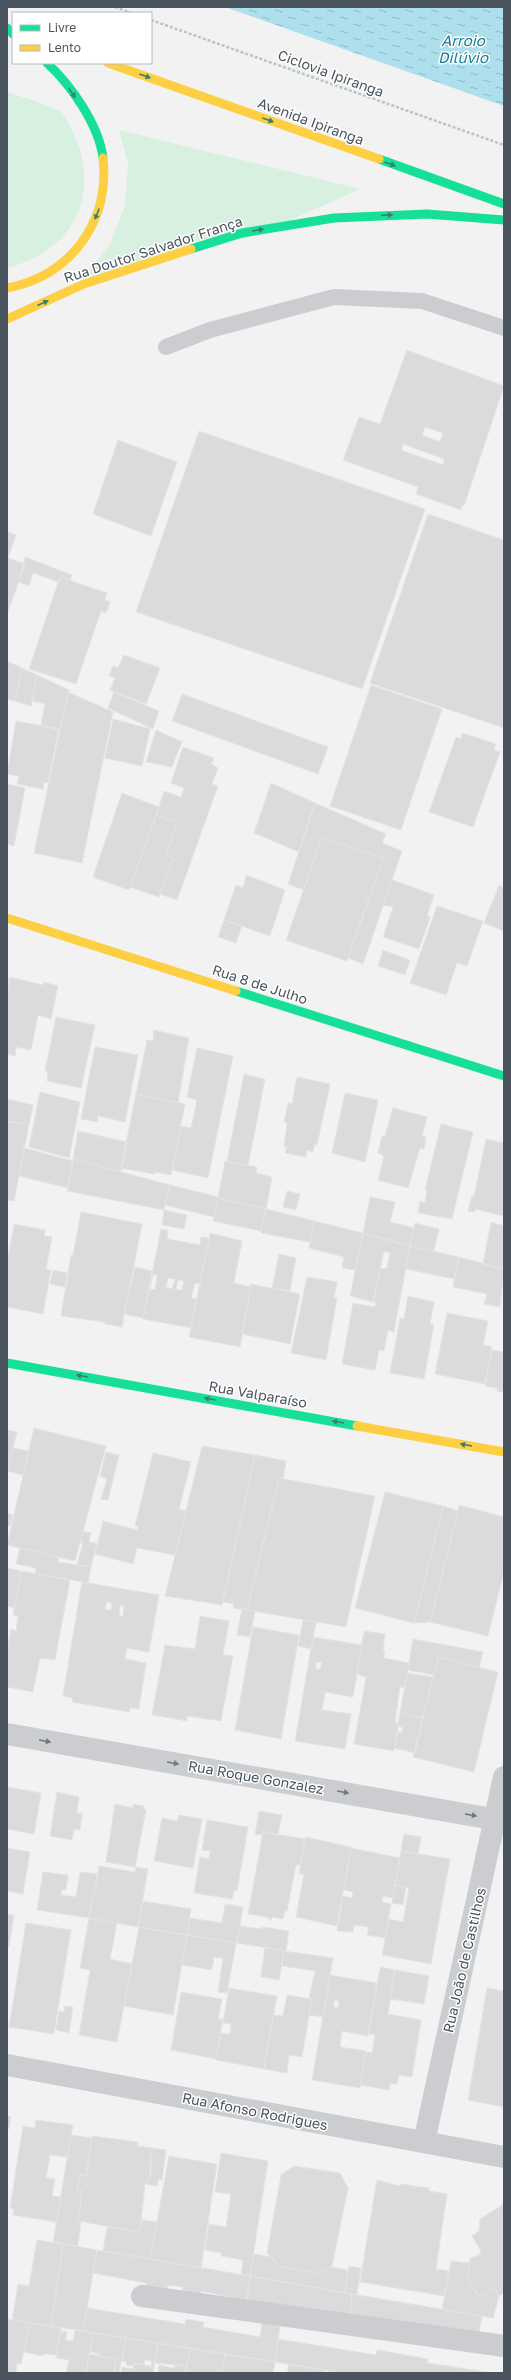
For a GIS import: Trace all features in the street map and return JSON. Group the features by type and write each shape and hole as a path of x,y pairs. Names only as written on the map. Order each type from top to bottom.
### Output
{"main road":[{"path":"7,288 38,280 67,260 89,235 102,202 104,166 95,129 60,74 48,64"},
{"name":"Avenida Ipiranga","path":"111,64 504,204"},
{"name":"Rua Doutor Salvador França","path":"7,319 84,284 242,233 334,218 394,215 427,214 504,220"},
{"name":"Rua 8 de Julho","path":"7,918 504,1076"},
{"name":"Rua Valparaíso","path":"7,1363 504,1452"}],"street":[{"name":"Rua Roque Gonzalez","path":"7,1734 500,1821"},
{"name":"Rua João de Castilhos","path":"424,2142 500,1821 504,1777"},
{"name":"Rua Afonso Rodrigues","path":"7,2065 504,2157"},
{"path":"142,2296 504,2346"}],"lane":[{"path":"166,348 210,330 334,297 422,301 504,328"}],"path":[{"path":"115,7 129,12"},
{"name":"Ciclovia Ipiranga","path":"152,20 504,145"}],"green space":[{"path":"7,92 43,104 61,112 64,115 77,141 84,171 83,191 79,210 71,226 59,240 45,252 27,261 7,268"},
{"path":"119,130 360,189 257,235 82,279 110,244 125,206 128,164"}],"water":[{"name":"Arroio Dilúvio","path":"225,7 504,8 504,106"}],"building":[{"path":"407,350 504,386 464,506 462,505 461,510 416,494 418,487 343,460 359,417 380,424","holes":["425,427 443,433 440,442 422,435","403,444 444,459 443,465 401,450"]},
{"path":"199,431 425,509 362,689 136,612"},
{"path":"118,440 177,462 151,536 93,514"},
{"path":"428,514 504,540 504,728 370,683"},
{"path":"7,532 16,535 8,558 25,564 7,615"},
{"path":"25,557 72,575 70,580 60,577 59,582 33,573 29,586 19,582"},
{"path":"60,577 107,593 105,600 110,602 106,613 101,611 76,684 29,669"},
{"path":"124,655 160,668 146,704 110,690 115,678 109,676 113,666 118,668"},
{"path":"7,661 22,668 15,701 7,699"},
{"path":"22,668 37,675 31,706 15,701"},
{"path":"37,675 69,690 60,730 41,726 45,704 32,701"},
{"path":"371,685 442,709 401,830 330,806"},
{"path":"68,692 113,712 82,863 34,853"},
{"path":"114,692 159,711 153,729 108,708"},
{"path":"182,694 328,747 318,774 172,721"},
{"path":"113,719 150,729 142,766 105,758"},
{"path":"16,721 59,729 48,783 44,782 43,789 17,784 19,776 7,774"},
{"path":"156,730 182,742 172,767 146,762"},
{"path":"462,733 496,744 494,750 500,752 473,827 429,812 456,737 461,739"},
{"path":"183,747 214,758 211,764 218,768 212,784 218,786 177,900 160,894 173,858 166,855 177,823 156,815 164,791 181,797 184,788 171,783"},
{"path":"271,783 315,803 299,852 254,833"},
{"path":"7,784 25,788 14,846 7,844"},
{"path":"122,793 159,807 129,890 93,877"},
{"path":"315,803 386,834 382,843 402,851 363,964 348,958 383,858 322,837 304,890 288,884"},
{"path":"156,815 177,823 166,855 173,858 159,897 130,887"},
{"path":"322,837 383,858 347,961 286,940"},
{"path":"246,875 285,890 270,936 224,920 236,885 243,888"},
{"path":"392,880 434,895 427,916 430,917 419,949 383,937 393,907 383,905"},
{"path":"499,885 504,888 504,931 484,923"},
{"path":"437,906 483,921 467,966 457,963 446,995 410,983"},
{"path":"224,920 242,926 236,943 218,937"},
{"path":"383,950 410,960 405,975 378,966"},
{"path":"10,977 43,985 44,982 58,986 51,1019 38,1015 31,1050 16,1047 15,1056 7,1054 7,995"},
{"path":"7,979 10,979 7,995"},
{"path":"56,1017 95,1025 81,1088 47,1081 48,1072 45,1071"},
{"path":"154,1030 189,1038 178,1103 136,1094 147,1040 153,1041"},
{"path":"95,1047 138,1055 125,1122 98,1116 97,1122 81,1119"},
{"path":"197,1048 233,1056 208,1178 172,1170 181,1126 191,1128 197,1100 187,1097"},
{"path":"244,1074 265,1079 248,1166 227,1161"},
{"path":"297,1077 330,1084 317,1145 315,1144 313,1152 307,1150 306,1157 285,1153 287,1147 284,1147 287,1123 284,1122 288,1103 292,1104"},
{"path":"40,1092 80,1102 69,1158 29,1147"},
{"path":"345,1093 378,1100 365,1162 332,1153"},
{"path":"136,1094 185,1104 171,1175 155,1172 154,1174 121,1168"},
{"path":"7,1099 33,1105 29,1125 7,1121"},
{"path":"393,1108 427,1117 422,1136 426,1137 424,1149 420,1148 408,1188 378,1180 384,1156 378,1153 382,1136 385,1136"},
{"path":"7,1121 29,1125 14,1201 7,1200"},
{"path":"441,1124 473,1132 452,1219 418,1213 420,1201 425,1203 427,1191 425,1190"},
{"path":"78,1131 127,1142 121,1172 73,1159"},
{"path":"486,1139 504,1143 504,1216 475,1209 475,1212 468,1211 472,1196 474,1196"},
{"path":"24,1148 73,1161 68,1188 19,1176"},
{"path":"73,1159 170,1185 164,1210 67,1191"},
{"path":"225,1161 257,1167 256,1173 272,1177 266,1209 218,1198"},
{"path":"170,1185 218,1197 214,1217 165,1205"},
{"path":"287,1191 300,1194 296,1210 283,1207"},
{"path":"370,1197 395,1202 390,1222 414,1228 410,1246 363,1233"},
{"path":"218,1198 266,1209 261,1231 213,1221"},
{"path":"266,1209 314,1221 310,1242 261,1233"},
{"path":"164,1210 187,1215 184,1229 162,1225"},
{"path":"81,1212 142,1224 122,1327 105,1324 105,1322 61,1316 71,1255 73,1255"},
{"path":"314,1221 363,1233 355,1270 342,1268 344,1257 309,1248"},
{"path":"491,1222 504,1226 504,1269 483,1264"},
{"path":"415,1223 439,1229 434,1251 410,1246"},
{"path":"14,1224 45,1230 44,1236 52,1237 46,1269 51,1270 43,1314 7,1307 7,1263"},
{"path":"161,1229 168,1230 167,1239 200,1245 201,1237 209,1238 200,1284 195,1283 191,1298 197,1299 191,1328 143,1319","holes":["153,1274 157,1275 155,1290 150,1289","168,1278 175,1279 172,1289 166,1287","178,1280 184,1281 182,1290 176,1289"]},
{"path":"210,1233 242,1241 234,1283 251,1287 240,1347 189,1337"},
{"path":"363,1233 410,1246 394,1332 388,1330 384,1351 379,1350 375,1370 342,1364 353,1303 375,1307 376,1302 374,1302 379,1272 373,1302 350,1296","holes":["384,1251 390,1253 387,1268 380,1269"]},
{"path":"410,1246 459,1257 454,1279 406,1269"},
{"path":"279,1254 296,1258 290,1291 272,1288"},
{"path":"459,1257 504,1269 500,1307 484,1304 487,1294 453,1287"},
{"path":"135,1267 152,1271 143,1318 124,1314"},
{"path":"53,1270 67,1273 65,1287 50,1284"},
{"path":"307,1277 337,1282 334,1298 337,1298 326,1360 291,1353"},
{"path":"251,1284 300,1294 290,1344 242,1334"},
{"path":"408,1296 434,1302 430,1324 434,1324 424,1379 390,1373 400,1318 404,1319"},
{"path":"447,1313 488,1321 483,1345 492,1347 485,1384 435,1374"},
{"path":"492,1350 504,1352 504,1392 497,1391 498,1388 485,1386"},
{"path":"34,1428 106,1446 75,1561 7,1545"},
{"path":"7,1430 17,1432 7,1471"},
{"path":"202,1446 255,1455 222,1605 165,1596"},
{"path":"13,1448 29,1451 23,1475 7,1471"},
{"path":"106,1452 119,1455 108,1500 101,1499 107,1479 100,1476"},
{"path":"153,1453 191,1462 179,1509 186,1511 175,1555 137,1548 133,1564 95,1554 103,1521 137,1530 138,1526 135,1526"},
{"path":"255,1455 286,1461 283,1479 279,1478 247,1610 233,1608 234,1604 223,1602"},
{"path":"279,1478 375,1496 346,1627 247,1610"},
{"path":"385,1492 443,1506 414,1623 355,1608"},
{"path":"459,1505 504,1517 504,1571 488,1636 430,1622"},
{"path":"443,1506 458,1511 430,1622 414,1623"},
{"path":"7,1513 13,1515 10,1526 7,1526"},
{"path":"83,1531 91,1533 89,1542 97,1543 91,1567 77,1565 83,1543 80,1543"},
{"path":"20,1548 59,1557 58,1562 91,1567 88,1583 35,1573 36,1568 16,1564"},
{"path":"7,1568 21,1571 15,1608 7,1606"},
{"path":"21,1571 70,1580 55,1660 40,1658 33,1692 7,1687 7,1649 11,1629 16,1631 18,1616 13,1615"},
{"path":"82,1582 159,1595 149,1652 127,1648 125,1659 146,1663 139,1709 130,1708 129,1712 72,1702 73,1698 63,1696","holes":["107,1602 112,1603 111,1610 105,1609","120,1605 124,1606 123,1616 119,1616"]},
{"path":"242,1609 255,1611 250,1637 237,1635"},
{"path":"200,1616 229,1621 223,1655 233,1656 221,1721 187,1716 187,1721 152,1715 165,1645 195,1649"},
{"path":"303,1620 316,1622 311,1649 298,1646"},
{"path":"253,1627 299,1635 281,1739 235,1730"},
{"path":"364,1631 385,1634 383,1651 385,1651 384,1658 409,1663 405,1688 400,1687 395,1722 399,1723 394,1751 354,1744 366,1677 357,1674"},
{"path":"313,1637 362,1645 353,1697 325,1692 322,1710 351,1714 345,1749 295,1741","holes":["316,1662 322,1663 320,1669 316,1669"]},
{"path":"413,1639 483,1652 479,1667 438,1657 434,1675 408,1670"},
{"path":"438,1657 498,1672 474,1772 413,1757"},
{"path":"407,1673 433,1677 423,1718 400,1713"},
{"path":"400,1713 423,1718 415,1753 394,1748 397,1732 402,1733 403,1728 398,1726"},
{"path":"7,1787 41,1793 34,1834 7,1829"},
{"path":"57,1792 79,1797 77,1813 82,1813 80,1830 74,1829 72,1840 50,1836"},
{"path":"115,1804 133,1808 133,1804 144,1806 143,1809 146,1810 135,1867 106,1862"},
{"path":"259,1811 282,1815 278,1835 263,1832 263,1835 255,1834"},
{"path":"179,1815 202,1819 193,1868 154,1861 162,1818 177,1821"},
{"path":"207,1820 248,1827 237,1891 234,1891 232,1899 194,1893 200,1857 209,1859 210,1851 202,1850"},
{"path":"263,1832 305,1839 300,1865 296,1865 287,1911 285,1911 283,1919 272,1917 271,1920 266,1917 248,1914"},
{"path":"404,1834 421,1837 418,1854 401,1851"},
{"path":"305,1837 351,1847 337,1926 296,1917 304,1874 299,1874"},
{"path":"7,1848 30,1852 23,1894 7,1891"},
{"path":"351,1848 400,1858 393,1898 383,1896 382,1902 391,1904 385,1938 367,1935 369,1927 354,1925 353,1932 337,1931 343,1896 352,1898 353,1892 344,1890"},
{"path":"401,1851 450,1859 431,1964 382,1955 389,1919 403,1922 409,1888 395,1885"},
{"path":"99,1866 135,1872 135,1867 148,1869 138,1927 89,1918"},
{"path":"43,1872 68,1875 66,1890 62,1890 61,1895 76,1897 80,1872 98,1874 89,1918 37,1910"},
{"path":"395,1885 406,1887 403,1905 392,1903"},
{"path":"143,1901 191,1909 187,1935 138,1927"},
{"path":"225,1904 243,1907 237,1943 187,1935 190,1918 222,1923"},
{"path":"7,1914 14,1915 9,1947 7,1946"},
{"path":"89,1918 117,1923 110,1959 132,1964 117,2042 79,2035 90,1970 80,1968"},
{"path":"26,1923 71,1930 54,2034 9,2027"},
{"path":"240,1926 261,1929 262,1927 289,1931 286,1951 237,1943"},
{"path":"139,1927 187,1935 173,2015 124,2006"},
{"path":"187,1935 236,1943 227,1993 218,1992 223,1958 214,1957 212,1970 182,1965"},
{"path":"265,1947 284,1951 279,1980 261,1977"},
{"path":"284,1951 333,1958 323,2017 309,2015 312,1999 309,1998 315,1971 282,1966"},
{"path":"380,1967 395,1970 388,2014 421,2020 412,2077 399,2075 397,2084 390,2083 389,2090 360,2085 366,2052 372,2053 375,2035 369,2034"},
{"path":"395,1970 429,1976 424,2004 390,1999"},
{"path":"330,1975 377,1983 368,2036 342,2031 340,2047 366,2051 360,2088 312,2080","holes":["334,2000 339,2001 338,2008 334,2007"]},
{"path":"229,1988 277,1996 264,2069 216,2060 221,2033 230,2034 231,2024 223,2023"},
{"path":"487,1988 504,1991 504,2107 468,2100"},
{"path":"181,1992 222,1999 218,2019 223,2019 216,2059 171,2050"},
{"path":"287,1995 312,1999 302,2057 289,2055 287,2073 264,2069 273,2015 283,2016"},
{"path":"64,2006 73,2007 69,2033 56,2030 59,2011 64,2012"},
{"path":"7,2116 11,2116 9,2129 7,2128"},
{"path":"36,2120 73,2125 67,2157 50,2155 46,2178 55,2179 52,2196 61,2197 56,2222 13,2215 14,2209 10,2208 23,2126 35,2128"},
{"path":"71,2135 92,2138 86,2176 80,2175 77,2191 82,2191 78,2221 81,2222 78,2246 53,2242"},
{"path":"92,2136 138,2142 137,2146 152,2148 149,2165 152,2166 149,2182 146,2182 145,2184 140,2232 78,2221 82,2191 77,2191 80,2175 86,2176"},
{"path":"152,2148 166,2150 162,2180 159,2179 157,2186 145,2184 146,2182 149,2182"},
{"path":"221,2153 268,2161 250,2276 241,2275 243,2260 221,2256 222,2253 205,2250 209,2224 226,2227 231,2194 215,2192"},
{"path":"169,2156 217,2164 201,2268 150,2259"},
{"path":"294,2166 340,2173 348,2188 332,2266 319,2274 279,2266 267,2253 281,2175"},
{"path":"377,2180 399,2186 400,2184 429,2188 429,2191 447,2194 436,2269 449,2271 444,2296 360,2282"},
{"path":"504,2204 504,2293 499,2296 494,2287 482,2297 478,2295 467,2278 470,2259 479,2255 481,2251 472,2236 479,2231 480,2219"},
{"path":"142,2220 157,2222 150,2259 103,2251 107,2227 140,2232"},
{"path":"37,2240 63,2244 51,2326 12,2320 18,2284 29,2286"},
{"path":"63,2244 97,2250 83,2331 51,2326"},
{"path":"97,2250 250,2276 247,2300 229,2302 230,2297 201,2291 200,2296 182,2293 183,2287 168,2285 167,2291 146,2287 146,2283 93,2273"},
{"path":"254,2254 271,2257 279,2266 319,2274 331,2267 348,2270 345,2293 250,2276"},
{"path":"451,2261 470,2263 467,2278 478,2295 482,2297 494,2287 499,2296 493,2318 442,2309"},
{"path":"349,2266 361,2268 357,2295 345,2293"},
{"path":"250,2276 352,2294 350,2315 247,2300"},
{"path":"352,2294 482,2316 478,2339 350,2315"},
{"path":"87,2308 185,2324 186,2319 204,2322 203,2327 260,2337 263,2317 281,2320 275,2362 83,2331"},
{"path":"7,2319 30,2323 21,2364 17,2363 16,2373 7,2372"},
{"path":"30,2323 61,2328 56,2355 44,2354 43,2356 24,2352"},
{"path":"75,2330 93,2333 86,2373 66,2373 69,2360 56,2358 61,2331 67,2332 66,2340 73,2341"},
{"path":"93,2333 126,2338 119,2373 114,2373 116,2359 90,2352"},
{"path":"126,2338 158,2343 154,2367 151,2366 152,2361 145,2360 144,2364 134,2363 133,2366 126,2365 127,2362 122,2361"},
{"path":"278,2339 376,2355 377,2350 428,2359 427,2363 494,2373 341,2373 275,2362"},
{"path":"158,2343 190,2349 187,2366 155,2363"},
{"path":"190,2349 225,2354 221,2373 185,2373"},
{"path":"89,2354 116,2359 114,2373 86,2373"},
{"path":"225,2354 275,2362 273,2373 221,2373"},
{"path":"134,2363 154,2367 153,2373 121,2373 122,2367 133,2369"},
{"path":"175,2364 187,2366 185,2373 158,2373 159,2365 174,2368"},
{"path":"289,2364 324,2370 323,2373 287,2373"}],"traffic: fast":[{"path":"7,28 12,33"},
{"path":"48,64 65,82 90,119 96,132 103,158"},
{"path":"379,159 504,204"},
{"path":"191,249 242,233 334,218 427,214 504,220"},
{"path":"236,991 504,1076"},
{"path":"7,1363 357,1426"}],"traffic: slow":[{"path":"111,64 379,159"},
{"path":"7,288 30,282 50,272 67,259 81,243 92,225 100,204 103,182 103,158"},
{"path":"7,319 84,284 191,249"},
{"path":"7,918 236,991"},
{"path":"357,1426 504,1452"}]}
